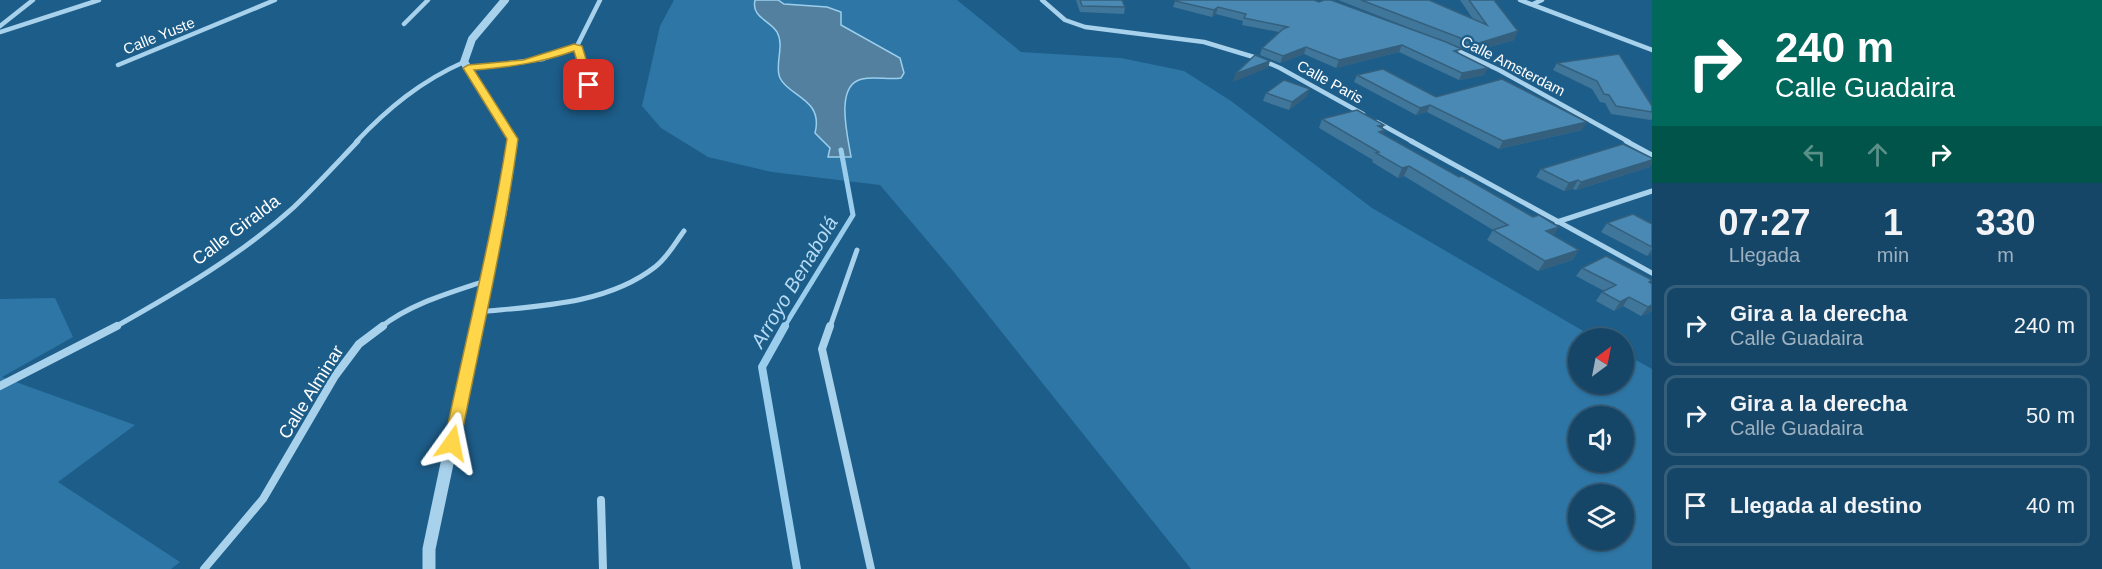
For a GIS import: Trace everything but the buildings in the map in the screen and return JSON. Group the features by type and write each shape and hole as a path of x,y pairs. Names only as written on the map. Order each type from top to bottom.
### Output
{"street":[{"path":"0,26 33,0"},
{"path":"0,32 99,0"},
{"name":"Calle Yuste","path":"118,65 275,0"},
{"path":"404,24 428,0"},
{"path":"429,569 429,549 478,312 502,212 513,139 466,65 472,39 505,0"},
{"path":"466,65 523,63 543,59 577,46 600,0"},
{"name":"Calle Paris","path":"1042,0 1065,20 1084,27 1204,42 1265,61 1652,273"},
{"path":"1520,0 1652,50"},
{"path":"1533,4 1542,0"},
{"name":"Calle Amsterdam","path":"1445,45 1498,70 1652,155"},
{"path":"577,46 589,85"},
{"name":"Calle Giralda","path":"0,386 77,350 188,285 276,222 409,92 442,72 466,65"},
{"path":"1557,222 1652,191"},
{"path":"478,312 570,300 624,285 657,266 684,231"},
{"path":"857,250 822,349 871,569"},
{"name":"Calle Alminar","path":"204,569 263,499 335,376 359,344 395,316 446,294 485,281"},
{"path":"601,500 603,569"}],"shaded area":[{"path":"674,0 957,0 1021,52 1121,58 1184,71 1231,101 1372,208 1578,328 1568,328 1568,394 1634,394 1634,359 1652,369 1652,569 1191,569 953,271 880,185 772,172 708,157 661,128 642,106 660,26"},
{"path":"755,0 778,0 784,4 827,7 841,12 841,25 900,58 904,73 901,78 862,79 853,83 848,91 845,113 851,157 828,157 830,148 815,133 816,122 810,105 780,78 778,73 779,38 774,28 758,14 754,6"},
{"path":"55,298 73,337 2,377 135,425 58,482 180,562 171,569 0,569 0,299"}],"waterway":[{"name":"Arroyo Benabolá","path":"784,327 853,215 841,150"},
{"name":"Arroyo Benabolá","path":"785,326 762,367 797,569"}],"route":[{"path":"452,443 485,281 502,212 513,139 468,68 543,59 577,46 589,85"}]}
